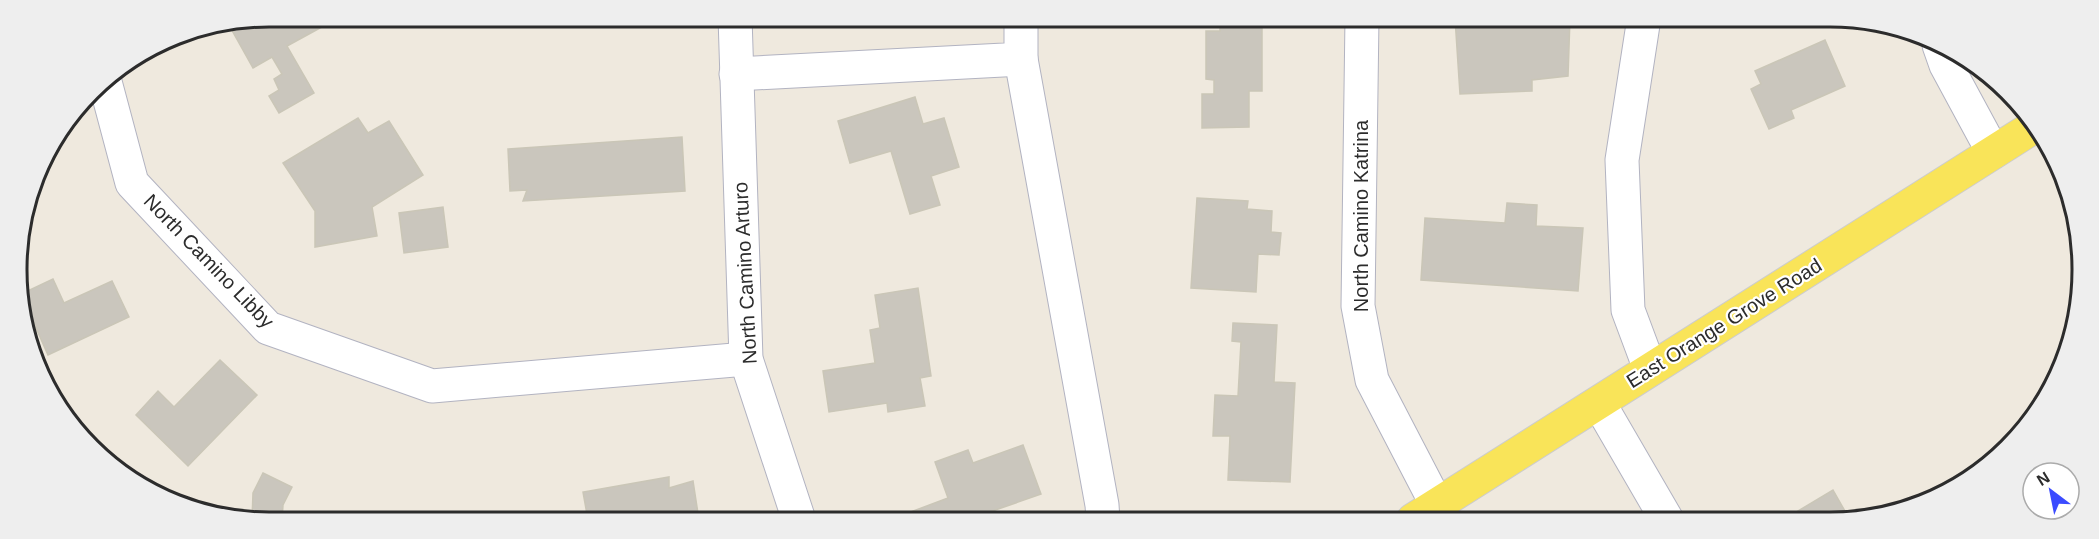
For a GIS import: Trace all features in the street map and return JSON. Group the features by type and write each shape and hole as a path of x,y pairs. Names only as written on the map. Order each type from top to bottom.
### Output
{"main road":[{"name":"East Orange Grove Road","path":"1427,512 2028,131"}],"street":[{"name":"North Camino Arturo","path":"735,27 746,359 796,512"},
{"path":"1021,27 1021,59 1102,512"},
{"name":"North Camino Katrina","path":"1362,27 1358,306 1372,380 1425,512"},
{"path":"1643,27 1622,160 1628,310 1650,369"},
{"path":"1942,55 1994,152"},
{"path":"736,74 1021,59"},
{"name":"North Camino Libby","path":"108,89 132,183 268,328 432,386 746,359"},
{"path":"1599,403 1662,512"}],"building":[{"path":"270,27 322,27 287,46 314,93 279,113 269,96 279,90 274,79 282,74 272,57 253,68 232,30"},
{"path":"1220,27 1262,27 1262,91 1249,91 1249,127 1202,128 1202,94 1214,94 1214,80 1206,79 1206,31 1220,31"},
{"path":"1456,27 1570,27 1568,76 1532,80 1532,91 1460,94"},
{"path":"1825,40 1845,86 1791,110 1794,118 1769,129 1751,89 1761,84 1755,71"},
{"path":"915,97 923,124 944,118 959,167 931,176 940,205 910,214 891,151 850,163 838,121"},
{"path":"358,118 368,133 389,121 423,175 372,207 377,236 315,247 315,211 283,163"},
{"path":"682,137 685,191 523,201 527,190 510,191 508,149"},
{"path":"1197,198 1248,201 1247,209 1272,211 1271,232 1281,233 1279,255 1258,254 1256,292 1191,288"},
{"path":"1507,203 1537,205 1536,226 1583,228 1578,291 1421,280 1425,218 1505,223"},
{"path":"443,207 448,247 404,253 399,213"},
{"path":"53,279 64,303 112,281 129,317 48,355 33,320 28,291"},
{"path":"918,288 931,376 920,378 925,406 888,412 887,403 829,412 823,371 875,363 870,330 880,328 875,295"},
{"path":"1233,323 1277,325 1274,382 1295,383 1290,482 1228,480 1230,436 1213,436 1215,395 1238,396 1241,342 1232,341"},
{"path":"220,360 257,395 188,466 136,415 158,391 174,407"},
{"path":"1023,445 1041,494 990,512 911,512 948,498 935,462 968,450 973,463"},
{"path":"263,473 292,487 283,505 283,512 252,511 253,493"},
{"path":"669,477 669,488 693,481 698,512 587,512 583,492"},
{"path":"1833,490 1845,511 1829,512 1796,512"}]}
